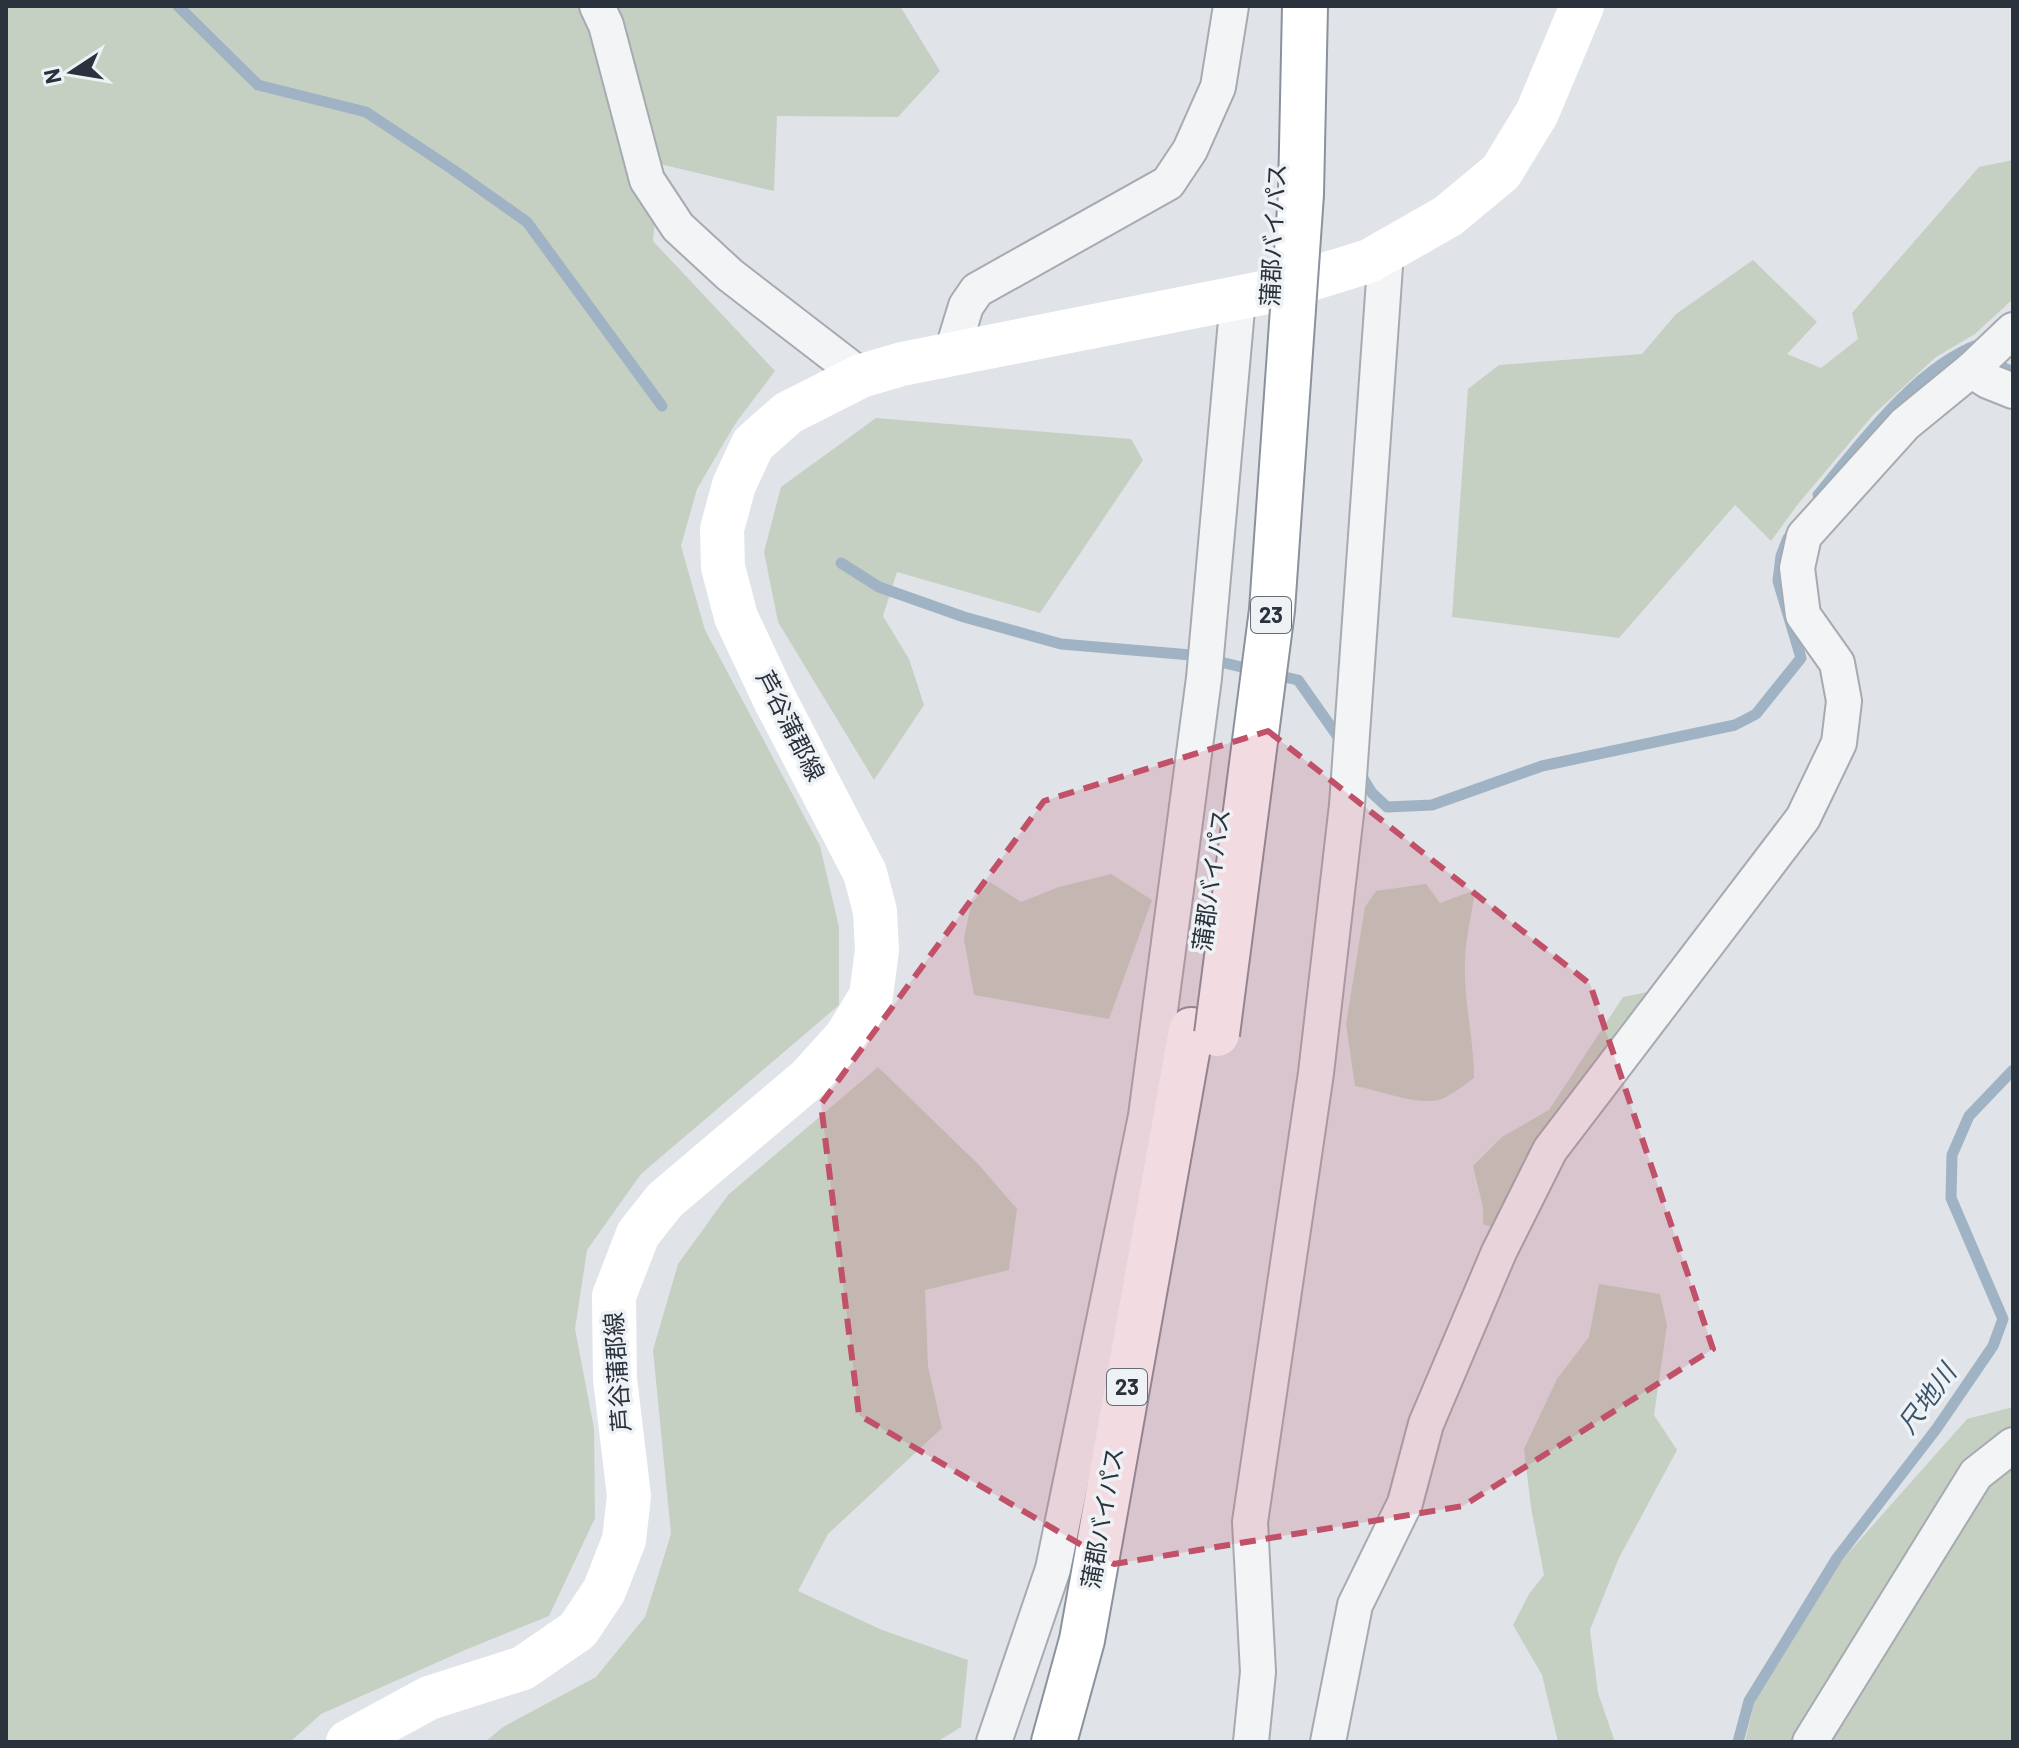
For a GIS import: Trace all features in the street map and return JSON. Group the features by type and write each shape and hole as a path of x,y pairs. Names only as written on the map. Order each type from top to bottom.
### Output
{"main road":[{"name":"蒲郡バイパス","path":"1279,6 1289,192"},
{"name":"蒲郡バイパス","path":"1077,1742 1103,1640 1272,610 1289,192 1305,6"},
{"name":"芦谷蒲郡線","path":"348,1742 429,1698 523,1668 578,1630 604,1591 624,1540 629,1496 615,1379 614,1296 638,1234 665,1200 809,1078 846,1037 871,996 877,950 875,911 865,873 773,696 736,617 723,567 722,529 734,485 753,444 788,413 861,376 902,364 1272,291 1369,261 1448,216 1501,172 1537,113 1582,6"},
{"name":"蒲郡バイパス","path":"1054,1742 1082,1640 1204,1032"}],"street":[{"path":"597,6 606,25 647,180 678,227 730,275 861,376"},
{"path":"951,355 966,306 977,290 1168,183 1190,150 1218,87 1231,6"},
{"path":"1251,1742 1258,1672 1250,1522 1316,1073 1347,805 1386,252"},
{"path":"994,1742 1053,1569 1146,1116 1212,608 1238,298"},
{"path":"1989,353 1988,381 2013,391"},
{"path":"1328,1742 1355,1605 1405,1503 1426,1424 1499,1252 1550,1150 1803,818 1839,743 1844,701 1837,663 1803,615 1797,568 1804,536 1905,424 1989,353"},
{"path":"1810,1742 1976,1474 2013,1445"}],"highlighted area":[{"path":"1268,731 1590,984 1713,1349 1463,1506 1114,1564 859,1415 821,1104 1044,801"}],"green space":[{"path":"6,6 900,6 940,71 898,117 777,116 774,191 660,164 653,241 775,371 735,424 697,489 681,546 705,630 820,846 839,927 839,1005 641,1174 587,1250 575,1329 594,1428 595,1518 549,1616 321,1714 290,1742 6,1742"},
{"path":"2013,160 2013,299 1975,334 1936,357 1873,415 1771,541 1735,505 1619,638 1452,617 1468,389 1499,365 1642,354 1676,314 1753,260 1817,322 1787,354 1821,368 1858,339 1852,313 1979,167"},
{"path":"876,418 1131,439 1143,460 1040,613 897,572 883,616 909,659 924,705 874,780 778,622 764,552 781,487"},
{"path":"1111,874 1152,900 1109,1019 974,995 964,939 971,904 990,882 1021,902 1059,887"},
{"path":"1426,884 1440,903 1475,890 1465,959 1474,1078 1446,1097 1433,1101 1355,1086 1346,1024 1365,907 1376,891"},
{"path":"1662,989 1525,1157 1500,1215 1491,1227 1483,1224 1483,1207 1473,1166 1502,1137 1549,1110 1623,997"},
{"path":"878,1067 979,1165 1017,1209 1009,1270 925,1290 928,1367 942,1428 828,1534 798,1591 882,1630 968,1660 961,1727 937,1742 485,1742 503,1727 596,1677 645,1617 671,1534 653,1350 678,1264 728,1195"},
{"path":"1599,1284 1660,1294 1667,1325 1654,1415 1677,1450 1619,1558 1590,1630 1598,1693 1615,1742 1558,1742 1542,1675 1513,1625 1529,1594 1544,1575 1524,1449 1557,1379 1589,1337"},
{"path":"2013,1407 2013,1742 1745,1742 1754,1703 1842,1560 1967,1419"}],"waterway":[{"path":"178,6 258,85 366,112 527,222 662,406"},
{"path":"1818,495 1891,409 1912,388 1957,355 1980,344 2000,366 2013,372"},
{"path":"1358,770 1372,793 1387,807 1432,805 1542,766 1735,725 1756,714 1801,658 1778,581 1781,556 1788,538"},
{"path":"841,563 879,587 964,617 1061,644 1191,655 1254,670"},
{"path":"1271,674 1298,680 1341,741"},
{"name":"尺地川","path":"1738,1742 1749,1701 1837,1558 1937,1428 1993,1346 2003,1319 1951,1198 1952,1155 1969,1116 2013,1070"}]}
